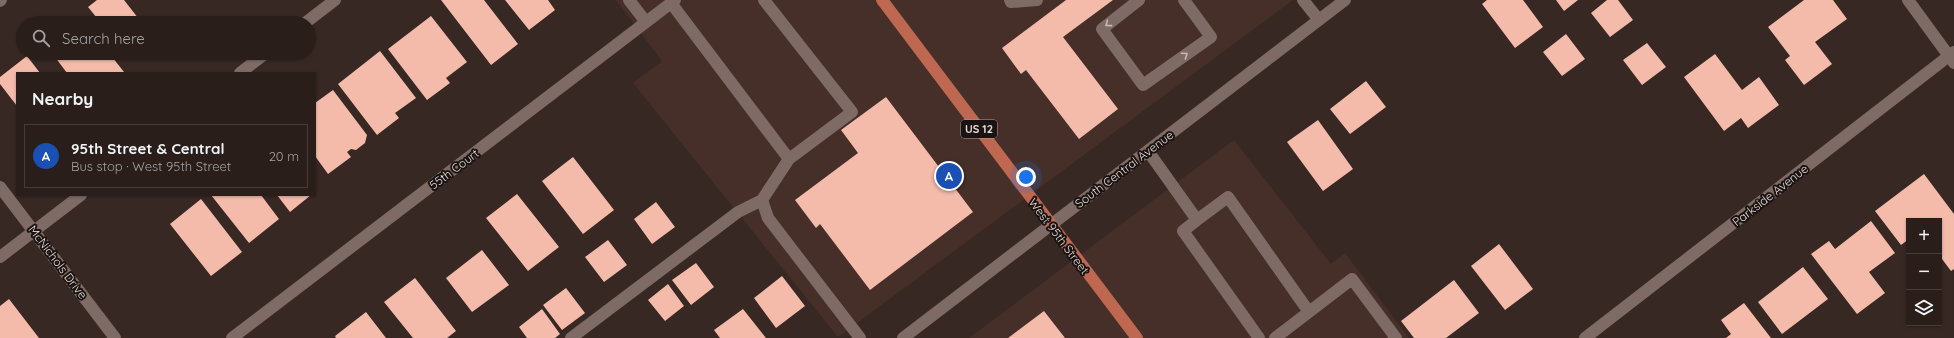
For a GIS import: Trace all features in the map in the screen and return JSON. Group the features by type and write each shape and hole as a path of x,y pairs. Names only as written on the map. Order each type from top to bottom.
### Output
{"main road":[{"name":"West 95th Street","path":"882,0 1137,338"}],"street":[{"path":"315,16 335,0"},
{"path":"629,0 646,22"},
{"path":"571,338 738,212 762,200 789,158 852,112 764,0"},
{"path":"1010,0 1011,2 1037,0"},
{"path":"1139,0 1102,29 1143,85 1211,37 1184,0"},
{"path":"1303,0 1319,20"},
{"name":"South Central Avenue","path":"902,338 1345,0"},
{"path":"1908,0 1952,57"},
{"path":"673,2 789,158"},
{"name":"55th Court","path":"232,338 673,2"},
{"name":"Parkside Avenue","path":"1585,338 1952,57"},
{"path":"241,72 257,60"},
{"path":"1148,151 1196,220"},
{"name":"McNichols Drive","path":"0,187 115,338"},
{"path":"0,257 80,196"},
{"path":"1259,338 1183,231 1228,197 1309,312"},
{"path":"762,200 768,218 860,338"},
{"path":"1275,338 1352,279 1396,338"}],"shaded area":[{"path":"616,0 1293,0 838,337 633,83 662,61"},
{"path":"1234,140 1331,264 1345,253 1409,338 969,338"}],"building":[{"path":"97,0 124,0 137,16 95,16 88,7"},
{"path":"441,0 484,0 518,44 491,65"},
{"path":"505,0 548,0 555,10 529,30"},
{"path":"1066,0 1113,0 1063,37 1118,109 1079,139 1026,70 1021,74 1002,48"},
{"path":"1487,0 1523,0 1543,27 1515,48 1482,4"},
{"path":"1556,0 1578,0 1564,11"},
{"path":"1607,0 1618,0 1633,20 1610,37 1591,13"},
{"path":"1804,0 1833,0 1847,19 1815,42 1832,64 1804,85 1785,60 1790,56 1768,27"},
{"path":"431,16 467,62 446,78 450,83 427,100 388,49"},
{"path":"1566,34 1585,59 1562,76 1543,52"},
{"path":"1647,43 1666,67 1642,85 1623,60"},
{"path":"380,51 416,98 395,113 399,118 377,135 338,84"},
{"path":"1715,54 1742,90 1759,77 1779,105 1748,128 1741,118 1724,131 1684,77"},
{"path":"22,60 30,60 39,72 16,72 16,105 0,84 0,77"},
{"path":"57,60 115,60 124,72 66,72"},
{"path":"1366,81 1386,107 1350,134 1330,109"},
{"path":"333,90 367,135 365,143 356,150 351,149 347,152 351,157 328,174 316,157 316,102"},
{"path":"886,97 973,212 870,290 820,224 816,228 795,200 858,153 841,130"},
{"path":"1318,120 1353,169 1323,191 1287,142"},
{"path":"573,157 614,210 583,234 542,181"},
{"path":"1924,174 1954,214 1954,269 1951,271 1942,259 1942,218 1906,218 1906,241 1901,245 1875,211"},
{"path":"517,194 559,247 528,271 486,218"},
{"path":"212,196 262,196 279,219 249,243"},
{"path":"278,196 310,196 290,212"},
{"path":"201,199 242,252 211,276 170,224"},
{"path":"656,202 675,227 652,244 634,219"},
{"path":"1871,221 1895,253 1869,272 1885,293 1857,314 1811,254 1829,241 1835,249"},
{"path":"608,240 627,265 604,282 585,257"},
{"path":"1499,244 1533,289 1505,310 1471,266"},
{"path":"482,250 509,285 472,312 446,278"},
{"path":"696,263 714,287 691,305 672,280"},
{"path":"1803,267 1828,299 1782,334 1758,302"},
{"path":"782,276 805,306 776,328 754,298"},
{"path":"415,278 456,331 447,338 413,338 384,302"},
{"path":"1454,280 1479,313 1446,338 1414,338 1401,321"},
{"path":"668,284 684,306 665,321 648,300"},
{"path":"566,288 585,313 562,330 543,305"},
{"path":"9,299 39,338 0,338 0,306"},
{"path":"1744,303 1771,338 1726,338 1731,334 1721,320"},
{"path":"542,309 560,334 555,338 527,338 519,327"},
{"path":"743,309 766,338 720,338 714,330"},
{"path":"1044,311 1065,338 1008,338"},
{"path":"366,312 386,338 336,338 335,336"}],"place":[{"name":"95th Street & Central","path":"949,176"}]}
